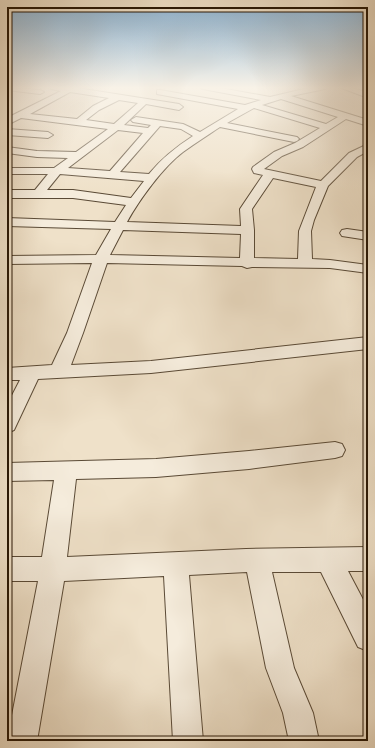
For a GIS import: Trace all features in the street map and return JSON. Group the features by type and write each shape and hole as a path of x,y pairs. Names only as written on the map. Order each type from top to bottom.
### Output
{"street":[{"path":"79,122 150,131"},
{"path":"38,194 56,171 122,122"},
{"path":"149,122 186,128 200,136"},
{"path":"59,371 75,333 101,259 119,225 134,202 169,158 222,122"},
{"path":"261,132 280,122"},
{"path":"310,122 328,127"},
{"path":"323,185 270,174 258,171 257,169 278,154 299,145 336,122"},
{"path":"113,174 158,123"},
{"path":"218,124 294,139"},
{"path":"7,132 48,135"},
{"path":"305,264 305,231 308,220 323,185 353,155 368,147"},
{"path":"7,150 37,154 78,154"},
{"path":"7,171 56,171 152,178"},
{"path":"247,264 248,230 246,209 270,174"},
{"path":"7,194 73,194 134,202"},
{"path":"8,224 119,225 248,230"},
{"path":"347,233 368,236"},
{"path":"7,260 101,259 247,264 330,264 368,269"},
{"path":"7,374 151,367 368,343"},
{"path":"7,425 32,373"},
{"path":"7,472 156,468 249,460 335,450"},
{"path":"22,741 53,570 66,470"},
{"path":"7,569 53,570 176,565 223,561 328,561 368,559"},
{"path":"257,561 280,668 284,683 300,717 304,741"},
{"path":"328,561 368,637"},
{"path":"176,565 188,741"}]}
